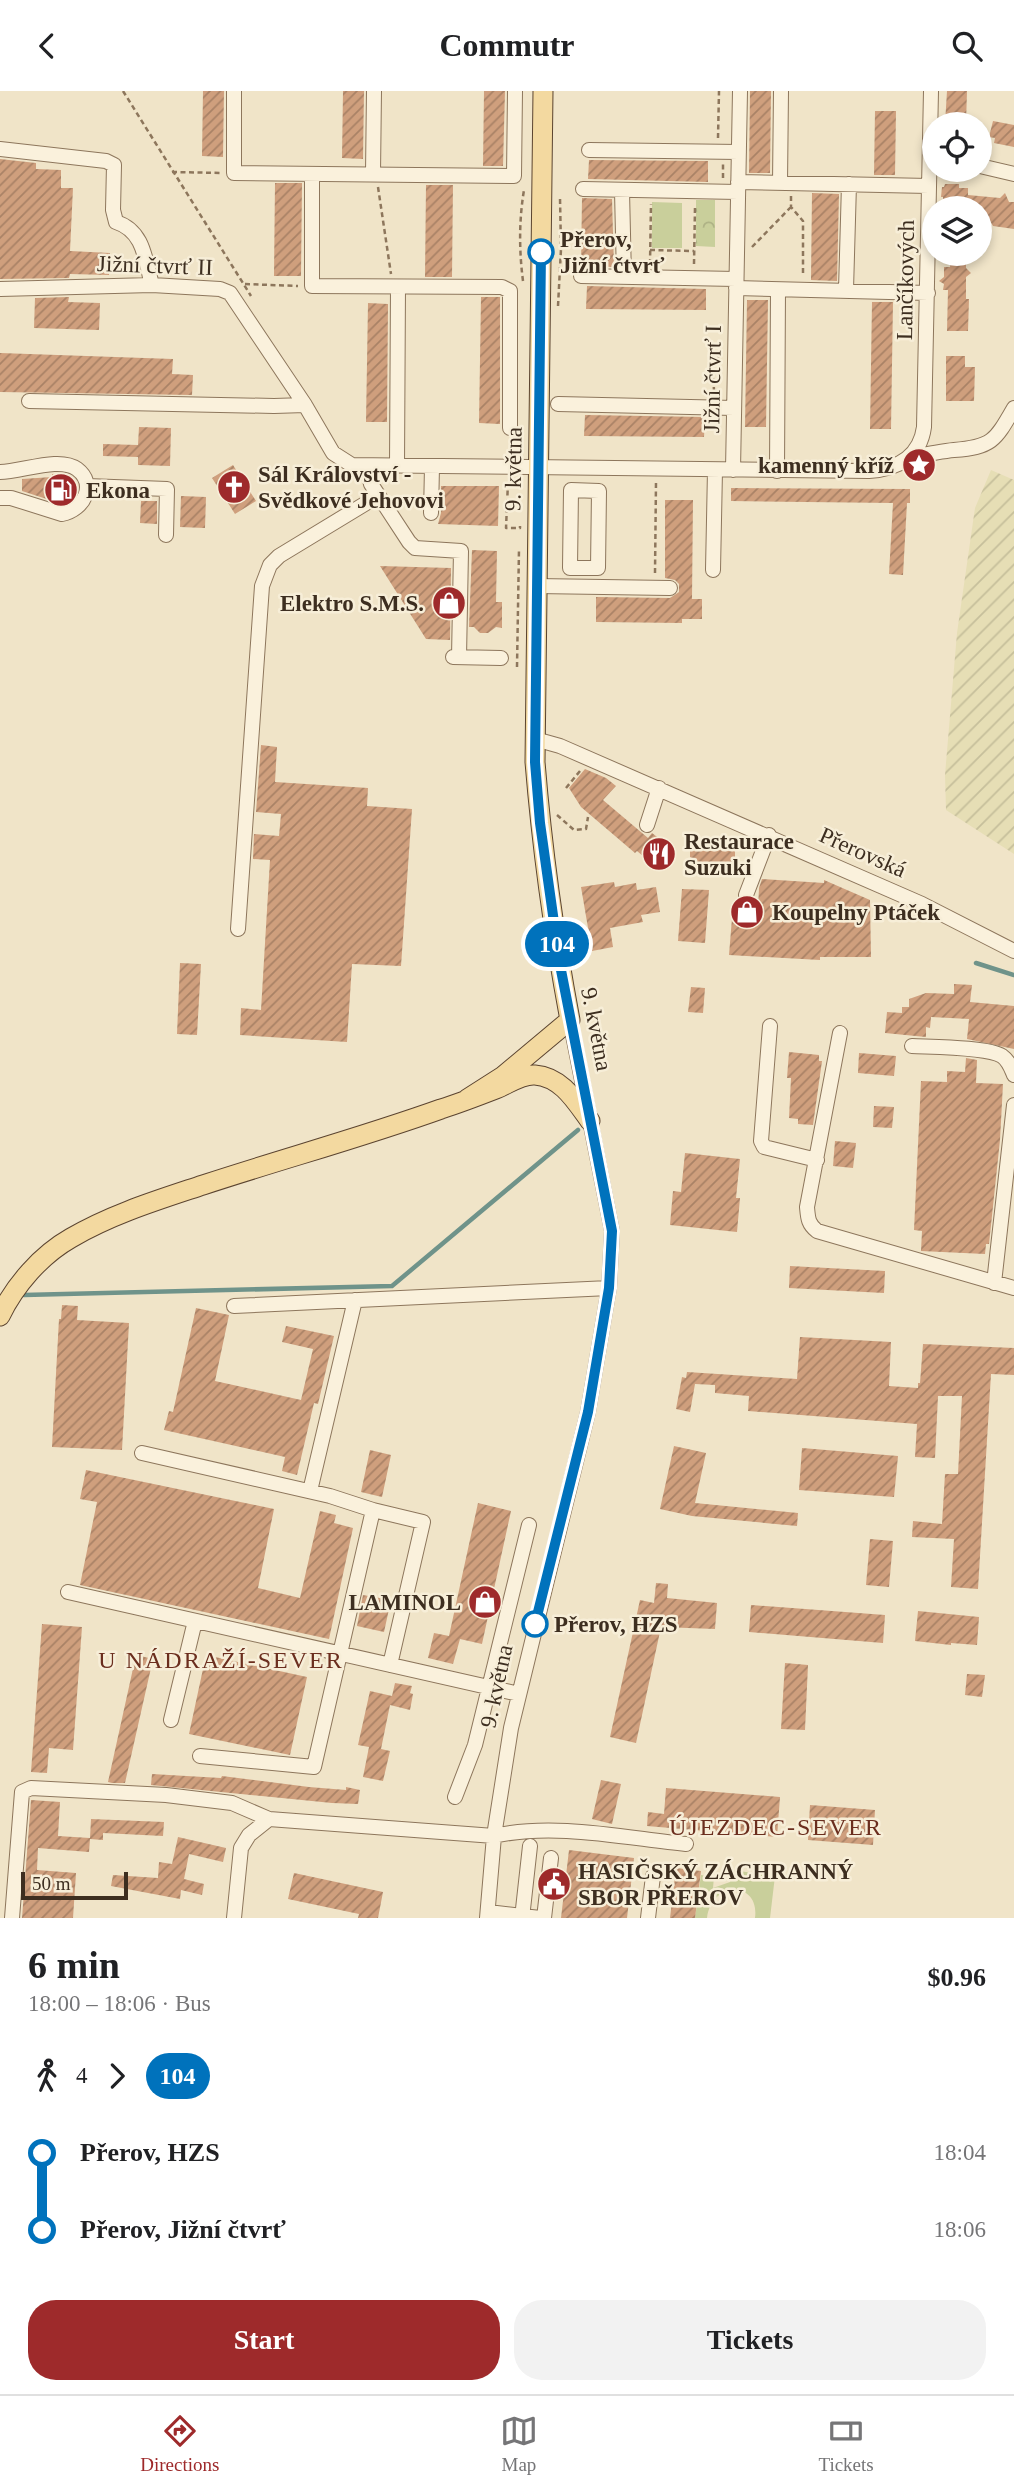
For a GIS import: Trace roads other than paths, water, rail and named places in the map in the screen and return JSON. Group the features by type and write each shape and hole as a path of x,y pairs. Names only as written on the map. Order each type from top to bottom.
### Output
{"main road":[{"name":"9. května","path":"543,91 535,739 540,823 570,1020"},
{"path":"467,1099 503,1076 570,1020"},
{"path":"0,1316 15,1291 46,1255 68,1239 118,1214 413,1119 498,1089 522,1077 538,1075 556,1081 590,1121"}],"street":[{"path":"234,91 234,173 514,176 515,91"},
{"path":"374,91 374,174"},
{"name":"Jižní čtvrť I","path":"733,470 740,91"},
{"path":"780,183 781,91"},
{"name":"Lančíkových","path":"931,91 931,112"},
{"path":"0,149 106,161 114,165 113,210 116,222 128,226 137,235 152,285"},
{"path":"589,150 739,152"},
{"path":"992,169 1014,174"},
{"path":"312,175 312,286 502,287 510,291 510,428"},
{"name":"Lančíkových","path":"909,458 922,437 924,427 929,182"},
{"path":"583,189 622,191 780,183 929,186"},
{"path":"846,290 849,184"},
{"path":"622,191 624,277"},
{"path":"580,276 736,284 778,290 928,293"},
{"name":"Jižní čtvrť II","path":"0,289 152,285 220,289 230,293 305,405 333,453 369,476 376,492 409,542 415,548 461,551 455,657 501,658"},
{"path":"396,287 397,465"},
{"path":"776,471 778,290"},
{"path":"29,401 305,405"},
{"path":"558,404 734,408"},
{"path":"350,465 880,470 909,458 986,445 1001,430 1014,408"},
{"path":"0,472 67,464 80,471 87,486 86,497 78,508 62,514 11,498 0,498"},
{"path":"431,513 432,467"},
{"path":"599,469 599,491 598,568 570,568 571,490 599,491"},
{"path":"713,570 715,470"},
{"path":"87,486 167,489 166,535"},
{"path":"238,929 262,586 270,565 279,556 368,502 376,492"},
{"path":"536,586 670,588"},
{"name":"Přerovská","path":"535,739 560,745 769,835 922,904 1014,951"},
{"path":"647,825 659,788"},
{"path":"746,895 769,835"},
{"name":"9. května","path":"487,1915 494,1836 519,1693 588,1412 609,1288 612,1231 570,1020"},
{"path":"770,1026 761,1142 764,1147 817,1160"},
{"path":"840,1033 807,1207 808,1221 817,1231 1014,1288"},
{"path":"912,1046 1000,1054 1009,1062 1014,1075"},
{"path":"994,1283 1014,1105"},
{"path":"234,1306 609,1288"},
{"path":"310,1491 355,1300"},
{"path":"142,1453 310,1491 373,1510 423,1521 390,1665"},
{"path":"200,1756 314,1767 373,1510"},
{"path":"455,1797 475,1745 528,1525"},
{"path":"68,1592 487,1688 519,1693"},
{"path":"171,1720 195,1621"},
{"path":"12,1918 22,1792 31,1788 166,1795 232,1803 269,1819 494,1836 519,1830 584,1833 686,1844"},
{"path":"234,1918 241,1848 249,1835 269,1819"},
{"path":"522,1917 530,1846"},
{"path":"487,1915 542,1918 551,1858"},
{"path":"648,1918 653,1876"}],"waterway":[{"path":"976,963 1014,975"},
{"path":"24,1295 392,1286 578,1130"}],"place":[{"name":"Přerov, Jižní čtvrť","path":"541,252"},
{"name":"kamenný kříž","path":"919,465"},
{"name":"Sál Království - Svědkové Jehovovi","path":"234,487"},
{"name":"Ekona","path":"61,490"},
{"name":"Elektro S.M.S.","path":"449,603"},
{"name":"Restaurace Suzuki","path":"659,854"},
{"name":"Koupelny Ptáček","path":"747,912"},
{"name":"LAMINOL","path":"485,1602"},
{"name":"Přerov, HZS","path":"535,1624"},
{"name":"HASIČSKÝ ZÁCHRANNÝ SBOR PŘEROV","path":"554,1884"}],"district":[{"name":"U NÁDRAŽÍ-SEVER","path":"221,1660"},
{"name":"ÚJEZDEC-SEVER","path":"776,1827"}]}
